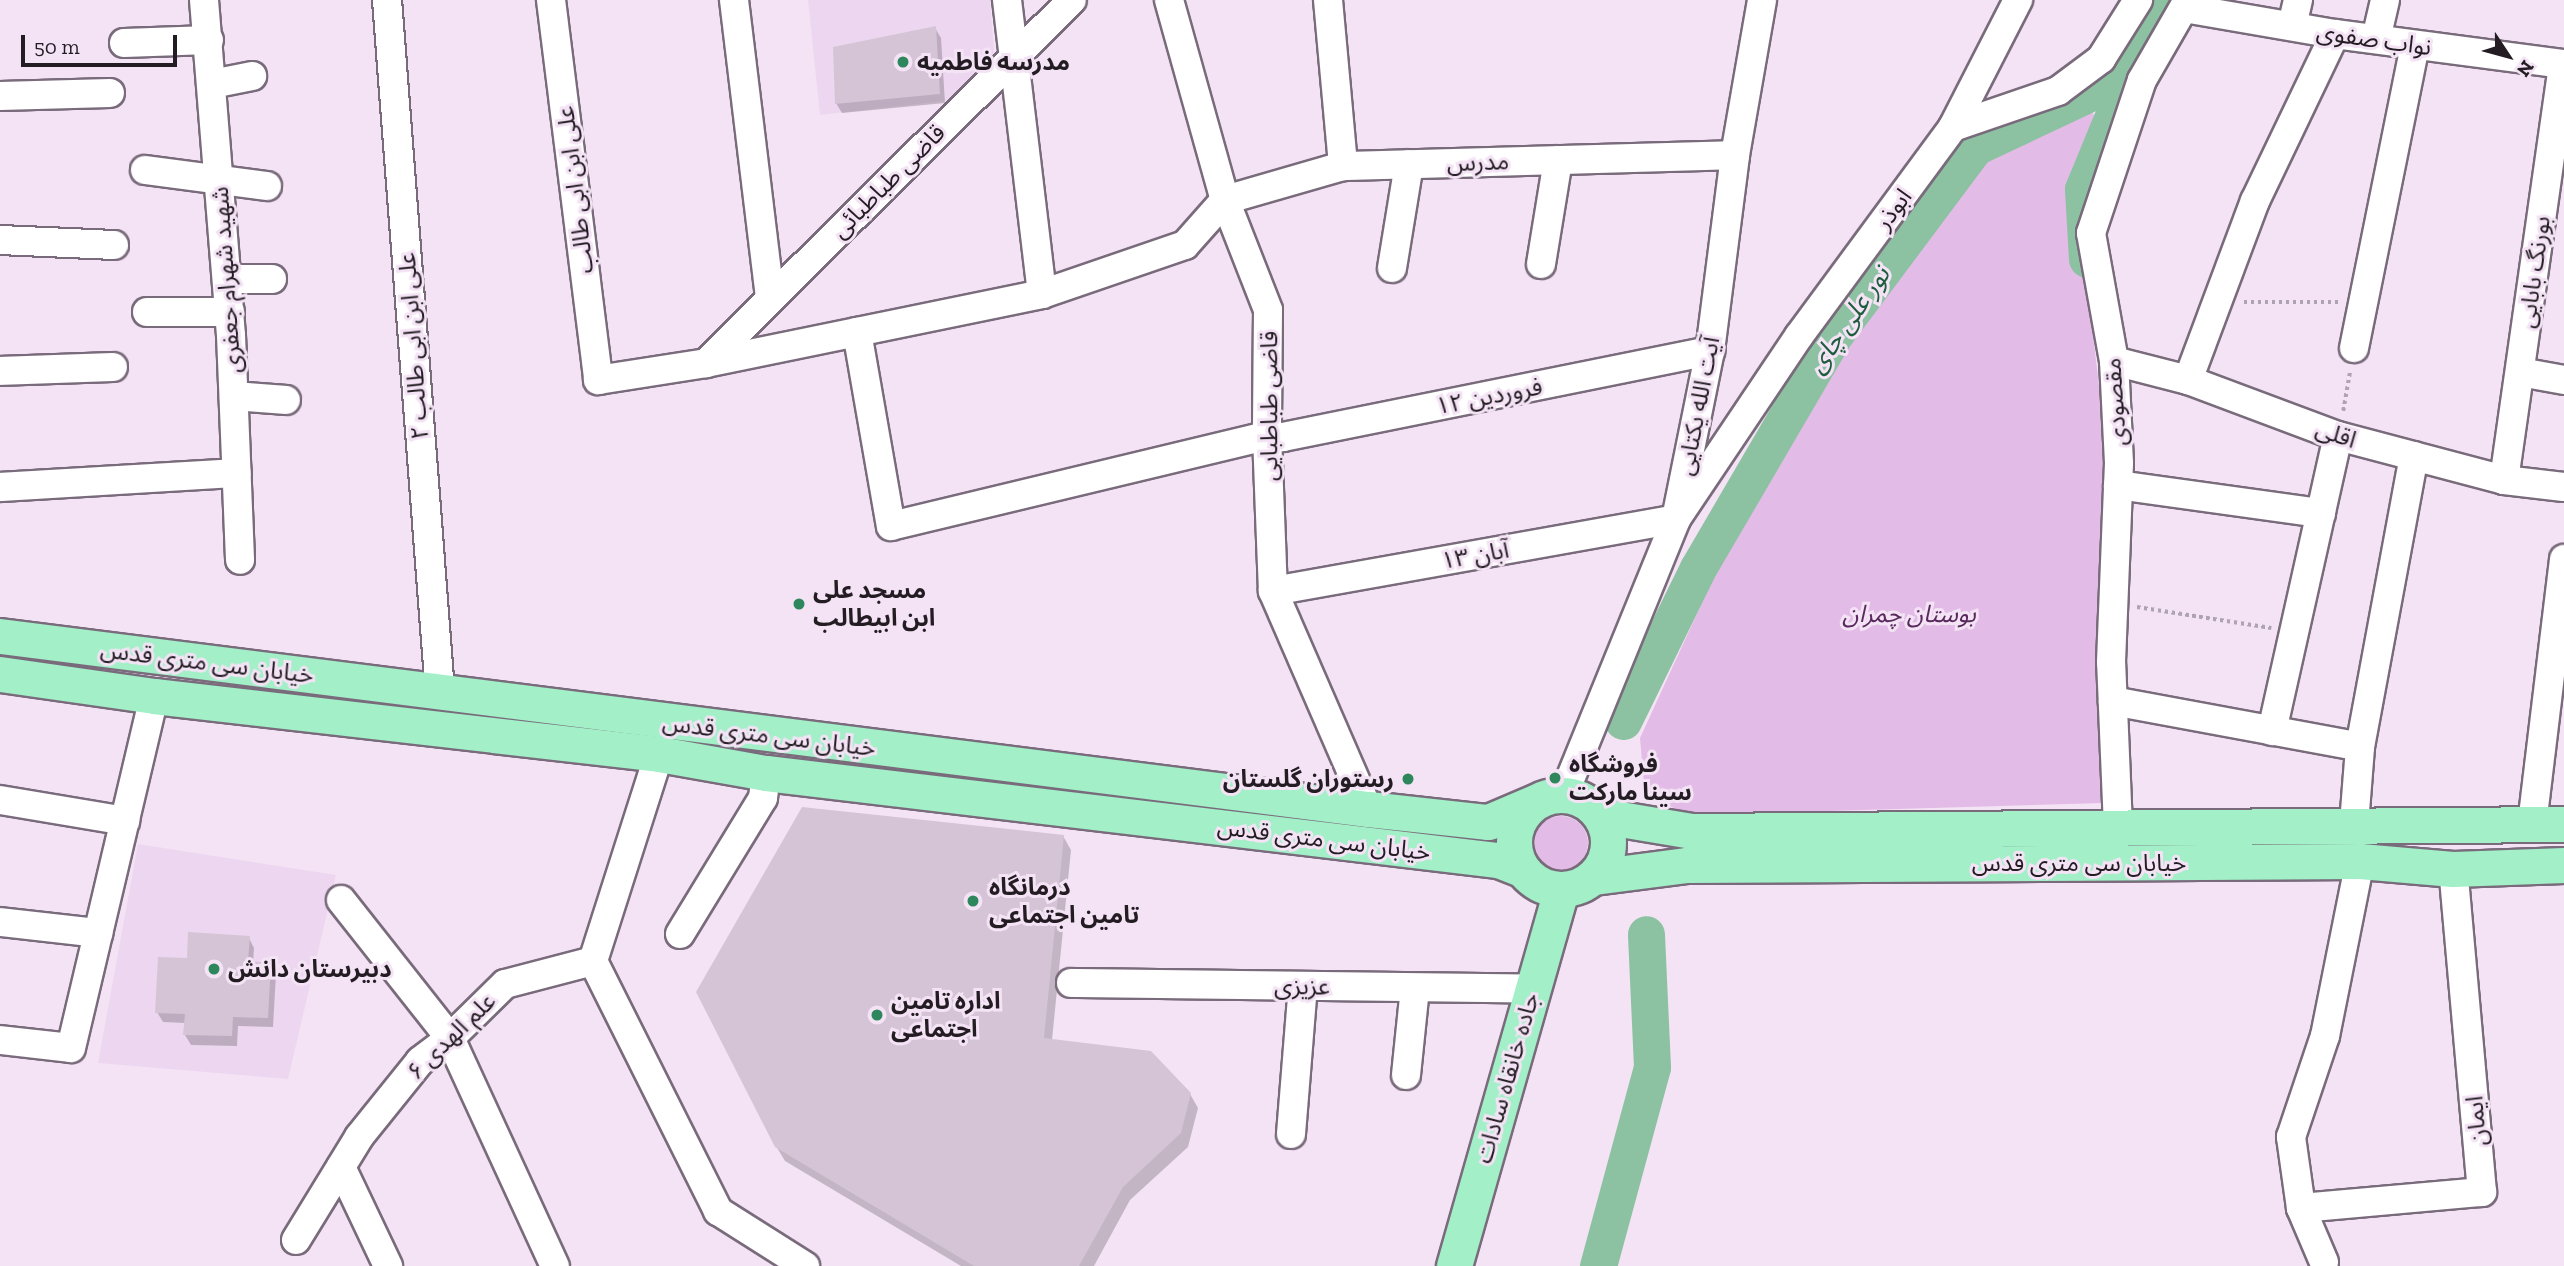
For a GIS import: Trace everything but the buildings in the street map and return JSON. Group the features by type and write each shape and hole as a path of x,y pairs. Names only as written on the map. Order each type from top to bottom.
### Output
{"main road":[{"name":"خیابان سی متری قدس","path":"0,636 868,748 1488,822 1550,798"},
{"name":"خیابان سی متری قدس","path":"0,674 155,696 659,754 766,773 862,785 1485,858 1522,869"},
{"path":"862,785 868,748"},
{"path":"1579,797 1602,816 1609,841 1607,855 1594,877 1584,884 1561,890 1536,883 1522,869 1516,855 1517,825 1550,798 1579,797"},
{"name":"خیابان سی متری قدس","path":"1602,816 1692,831 2548,824"},
{"name":"خیابان سی متری قدس","path":"1594,877 1687,864 2360,861 2453,869 2564,865"},
{"name":"جاده خانقاه سادات","path":"1454,1266 1561,890"}],"street":[{"name":"شهید شهرام جعفری","path":"204,0 230,312 240,560"},
{"name":"علی ابن ابی طالب ۲","path":"387,0 440,692"},
{"name":"علی ابن ابی طالب","path":"551,0 598,380 705,363"},
{"path":"733,0 770,297"},
{"path":"1007,0 1042,294"},
{"name":"قاضی طباطبائی","path":"705,363 1072,0"},
{"name":"قاضی طباطبایی","path":"1169,0 1225,200 1268,310 1267,436 1273,590 1368,809"},
{"path":"1328,0 1343,166"},
{"name":"آیت الله یکتایی","path":"1550,798 1676,519 1710,351 1735,155 1762,0"},
{"name":"ابوذر","path":"1676,519 1799,335 1953,127 2018,0"},
{"path":"1953,127 2058,91 2101,59 2138,0"},
{"path":"2375,39 2385,0"},
{"name":"نواب صفوی","path":"2186,4 2295,13 2335,34 2564,65"},
{"name":"مقصودی","path":"2118,827 2113,701 2113,604 2118,485 2114,361 2091,233 2142,80 2186,4"},
{"path":"2188,380 2255,201 2335,34"},
{"path":"124,43 209,40"},
{"path":"2354,348 2415,46"},
{"name":"بورنگ بابایی","path":"2504,480 2564,65"},
{"path":"212,84 252,76"},
{"path":"0,96 110,93"},
{"name":"مدرس","path":"1225,200 1343,166 1735,155"},
{"path":"1541,264 1558,160"},
{"path":"1392,268 1409,164"},
{"path":"145,170 219,177 267,186"},
{"path":"705,363 1042,294 1185,245 1225,200"},
{"path":"0,240 114,245"},
{"path":"227,279 272,279"},
{"path":"147,312 230,312"},
{"name":"۱۲ فروردین","path":"857,332 891,526 1267,436 1283,437 1710,351"},
{"name":"اقلی","path":"2114,361 2188,380 2338,436 2504,480 2564,487"},
{"path":"0,370 113,368"},
{"path":"2520,372 2564,380"},
{"path":"234,396 286,400"},
{"path":"2272,731 2338,436"},
{"path":"2354,824 2360,747 2414,456"},
{"path":"0,487 237,473"},
{"path":"2118,485 2321,513"},
{"name":"۱۳ آبان","path":"1273,590 1676,519"},
{"path":"2548,824 2564,559"},
{"path":"0,1040 71,1048 155,696"},
{"path":"2113,701 2360,747"},
{"path":"659,754 593,961 718,1211 805,1266"},
{"path":"680,934 764,798 766,773"},
{"path":"0,800 125,821"},
{"path":"2324,1262 2301,1208 2291,1137 2325,1036 2360,861"},
{"name":"ایمان","path":"2301,1208 2482,1192 2453,869"},
{"path":"341,900 450,1038 555,1266"},
{"path":"0,922 98,933"},
{"name":"علم الهدی ۶","path":"296,1240 359,1137 420,1061 450,1038 505,984 593,961"},
{"name":"عزیزی","path":"1072,983 1532,989"},
{"path":"1291,1134 1303,986"},
{"path":"1406,1075 1415,988"},
{"path":"341,1167 388,1266"}],"path":[{"path":"2217,302 2363,302"},
{"path":"2338,436 2354,348"},
{"path":"2113,604 2294,632"}],"shaded area":[{"name":"مدرسه فاطمیه","path":"808,0 990,0 994,51 987,73 961,99 820,115"},
{"name":"دبیرستان دانش","path":"138,844 336,875 288,1079 98,1063"}],"green space":[{"name":"بوستان چمران","path":"2089,108 2104,129 2102,192 2084,259 2111,487 2101,632 2103,803 1691,815 1645,796 1640,738 1767,461 1971,165"},
{"path":"1561,816 1580,824 1588,843 1580,862 1561,870 1542,862 1534,843 1542,824"}],"waterway":[{"name":"نور علی چای","path":"1623,721 1698,568 1833,337 1975,147 2094,91 2141,46 2163,0"},
{"path":"2087,259 2083,189 2134,65"},
{"path":"1598,1266 1652,1067 1646,934"}],"place":[{"name":"مدرسه فاطمیه","path":"903,62"},
{"name":"مسجد علی ابن ابیطالب","path":"799,604"},
{"name":"فروشگاه سینا مارکت","path":"1555,778"},
{"name":"رستوران گلستان","path":"1408,779"},
{"name":"درمانگاه تامین اجتماعی","path":"973,901"},
{"name":"دبیرستان دانش","path":"214,969"},
{"name":"اداره تامین اجتماعی","path":"877,1015"}]}
